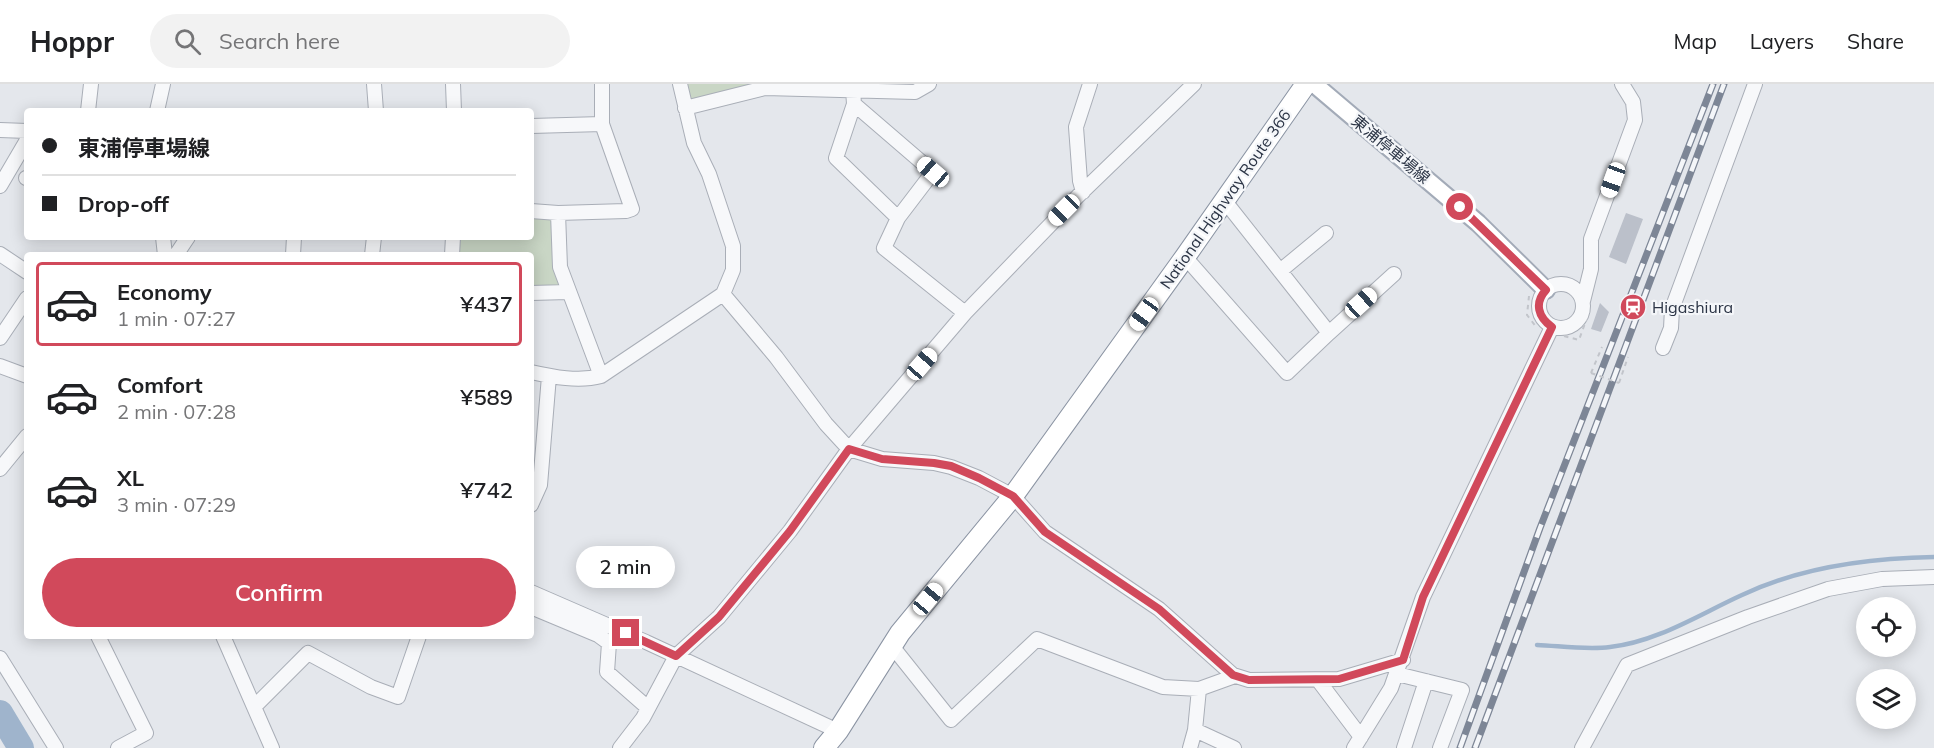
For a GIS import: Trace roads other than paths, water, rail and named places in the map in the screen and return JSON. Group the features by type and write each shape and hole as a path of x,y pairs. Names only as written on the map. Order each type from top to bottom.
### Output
{"highway":[{"name":"National Highway Route 366","path":"824,748 838,731 900,633 1013,496 1306,84"}],"main road":[{"name":"東浦停車場線","path":"1314,84 1478,223 1546,290"}],"street":[{"path":"88,108 91,84"},
{"path":"159,108 163,84"},
{"path":"374,84 376,108"},
{"path":"453,84 454,108"},
{"path":"534,212 626,212 632,209 602,124 602,84"},
{"path":"534,373 549,376 592,378 601,376 723,294 733,270 733,246 709,174 694,143 680,84"},
{"path":"685,108 765,88 853,97 915,92 929,84"},
{"path":"1083,192 1080,181 1076,127 1090,84"},
{"path":"620,748 648,708 676,656 719,617 790,531 849,449 965,313 1083,192 1194,84"},
{"path":"1550,332 1573,326 1582,315 1583,301 1592,269 1591,239 1635,120 1633,102 1622,84"},
{"path":"1663,348 1671,328 1672,309 1755,84"},
{"path":"853,97 836,158 898,218"},
{"path":"853,97 933,172 898,218 884,248 965,313"},
{"path":"534,126 602,124"},
{"path":"0,130 24,131"},
{"path":"0,186 24,145"},
{"path":"1224,200 1329,333"},
{"path":"558,213 560,267 601,376"},
{"path":"1280,271 1326,233"},
{"path":"0,254 24,270"},
{"path":"1185,257 1287,373 1394,274"},
{"path":"1550,332 1538,307 1546,290 1555,285 1569,285 1575,289 1583,301"},
{"path":"534,293 568,292"},
{"path":"723,294 776,357 826,424 849,449 882,459 951,466 1013,496 1045,532 1159,609 1235,676 1249,680 1339,679 1403,660"},
{"path":"0,338 24,302"},
{"path":"1318,680 1358,742 1391,688 1403,660 1423,597 1550,332"},
{"path":"0,366 24,375"},
{"path":"536,483 549,376"},
{"path":"0,469 24,440"},
{"path":"1582,748 1627,665 1748,616 1828,588 1882,579 1934,577"},
{"path":"534,593 838,731"},
{"path":"534,608 598,635 609,643 607,672 648,708"},
{"path":"99,639 146,733 118,748"},
{"path":"224,639 272,748"},
{"path":"254,707 308,653 371,687 398,697 418,639"},
{"path":"892,646 951,720 1037,639 1163,687 1199,688 1235,676"},
{"path":"0,658 56,748"},
{"path":"1397,674 1462,690 1440,748"},
{"path":"1404,748 1426,681"},
{"path":"1190,748 1195,730 1199,688"},
{"path":"1195,730 1234,748"}],"waterway":[{"path":"1537,645 1592,648 1627,644 1678,626 1742,595 1788,577 1860,562 1934,557"},
{"path":"0,713 21,748"}],"railway":[{"path":"1460,748 1540,528 1713,84"},
{"path":"1475,748 1724,84"}],"place":[{"name":"Higashiura","path":"1633,307"}]}
